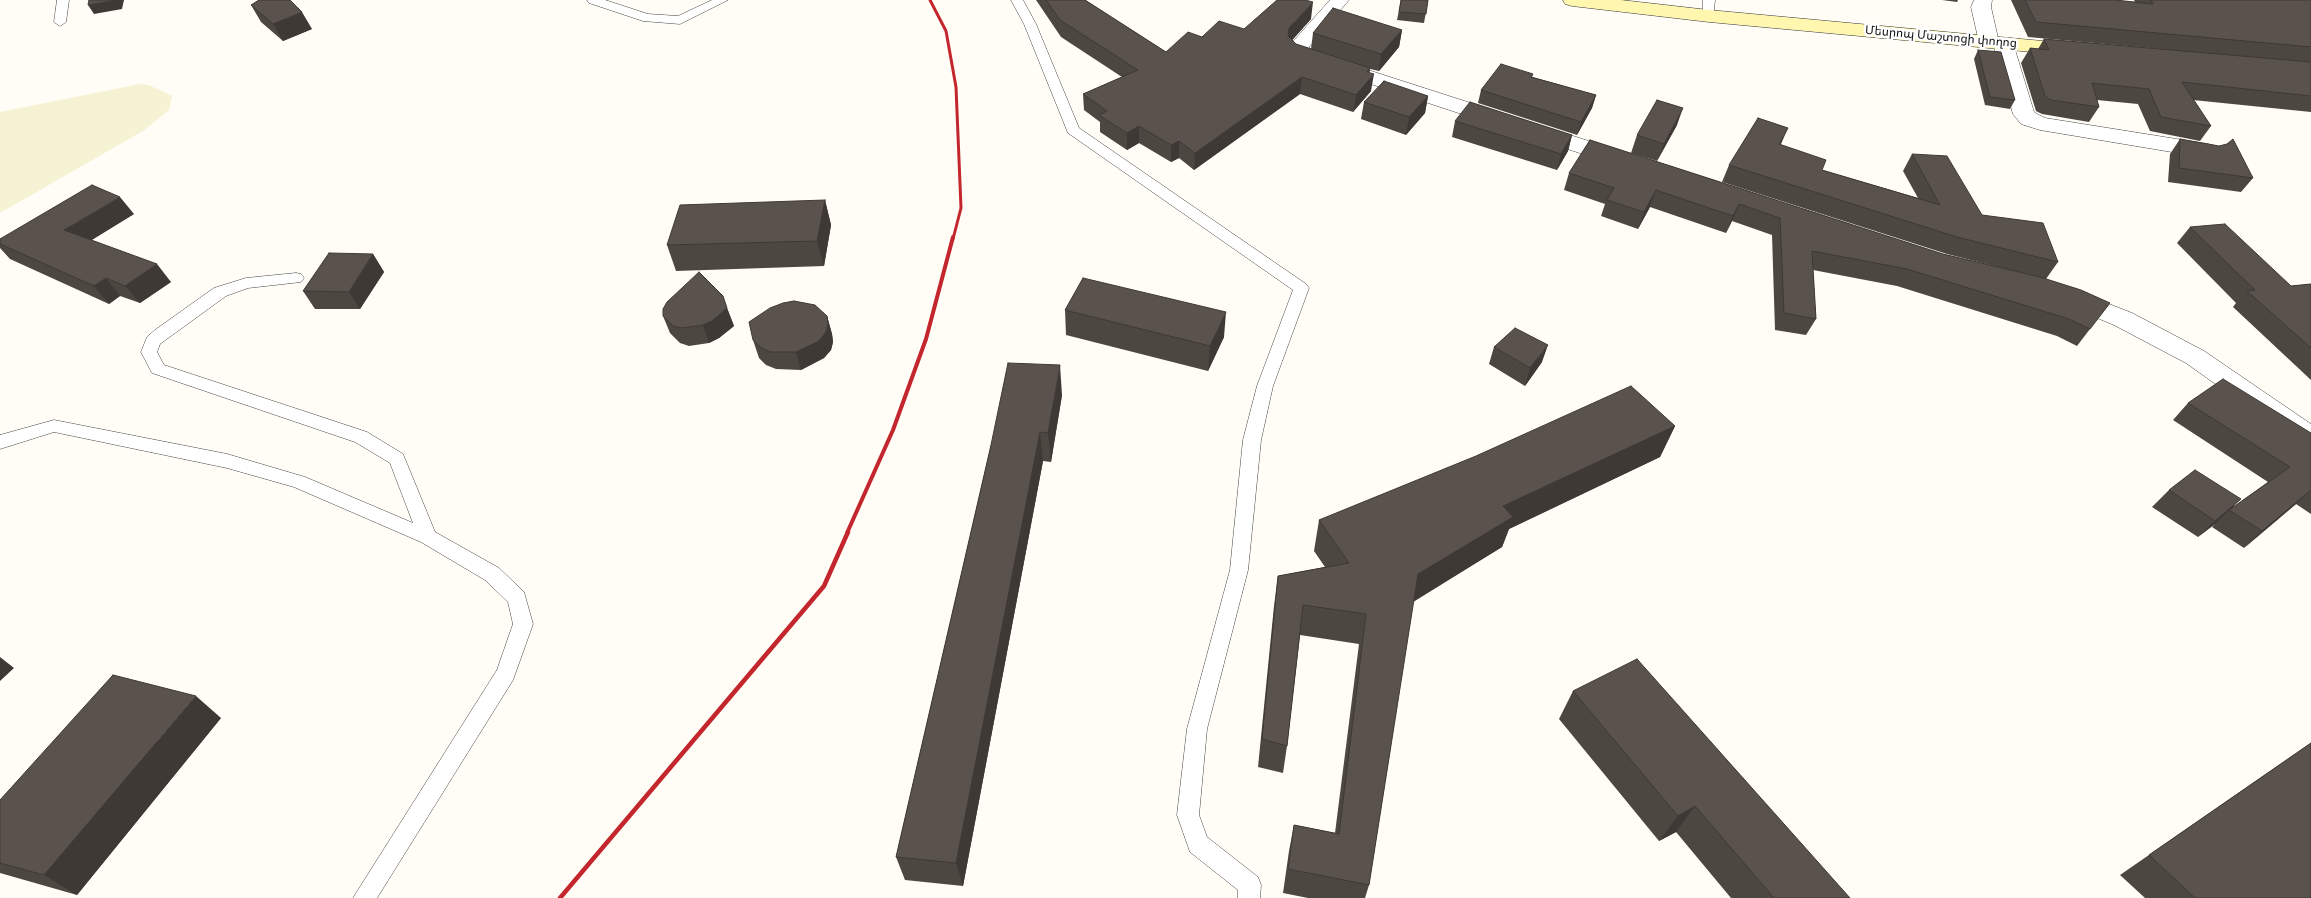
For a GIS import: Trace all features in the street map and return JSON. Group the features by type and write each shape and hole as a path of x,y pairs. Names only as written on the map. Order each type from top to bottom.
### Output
{"street":[{"path":"1340,0 1299,46 1298,51 1302,55 1641,165"},
{"name":"Մեսրոպ Մաշտոցի փողոց","path":"1572,0 1709,8 1996,43 2093,51"},
{"path":"1983,0 1981,6 2024,114 2029,119 2040,124 2208,152"},
{"path":"2051,290 2078,298 2123,319 2195,357 2311,438"}],"lane":[{"path":"60,22 63,0"},
{"path":"593,0 647,18 680,20 722,0"},
{"path":"1017,0 1030,24 1074,130 1301,288 1265,386 1252,440 1239,570 1197,728 1188,815 1198,844 1250,885 1249,898"},
{"path":"296,278 246,283 220,292 161,334 153,341 149,352 158,369 361,437 397,459 428,537"},
{"path":"0,442 54,426 227,461 299,482 428,537 492,574 518,598 523,624 506,674 364,898"}],"shaded area":[{"path":"140,84 149,85 172,96 169,110 143,131 0,213 0,112"}],"building":[{"path":"89,0 116,0 88,5"},
{"path":"259,0 290,0 302,12 273,24 251,5"},
{"path":"1046,0 1085,0 1166,52 1188,32 1202,37 1219,21 1244,29 1277,0 1305,0 1313,2 1289,28 1288,36 1296,44 1370,68 1367,72 1374,74 1356,95 1302,77 1195,153 1179,141 1171,145 1139,126 1127,133 1099,115 1107,111 1083,94 1138,70 1060,20"},
{"path":"1401,0 1428,0 1426,14 1399,12"},
{"path":"2025,0 2115,0 2153,4 2151,0 2311,0 2311,47 2036,22"},
{"path":"1333,8 1402,30 1381,54 1313,33"},
{"path":"2044,39 2311,62 2311,96 2182,82 2211,126 2161,117 2149,89 2092,83 2099,107 2051,100 2045,96 2030,48 2049,50"},
{"path":"1978,50 2001,52 2015,100 1990,97"},
{"path":"1501,64 1533,74 1531,77 1596,95 1581,122 1481,90"},
{"path":"1384,81 1428,96 1409,117 1364,102"},
{"path":"1657,100 1683,108 1664,144 1637,135"},
{"path":"1470,102 1572,135 1561,154 1455,121"},
{"path":"1758,118 1788,128 1779,144 1826,160 1822,170 1940,205 1912,154 1947,156 1982,215 2043,223 2058,262 1957,237 1729,165"},
{"path":"2180,139 2219,146 2227,144 2233,139 2253,178 2179,168"},
{"path":"1590,140 1943,254 2040,277 2081,290 2110,303 2090,329 2069,319 1907,269 1812,251 1816,319 1784,313 1780,218 1739,204 1733,216 1656,190 1644,212 1607,200 1614,188 1569,173"},
{"path":"92,185 120,197 64,230 157,264 125,286 106,278 94,286 0,244 0,239"},
{"path":"825,200 817,241 667,245 680,205"},
{"path":"2225,224 2291,286 2311,284 2311,348 2247,291 2255,290 2190,227"},
{"path":"329,253 373,254 349,292 303,291"},
{"path":"699,272 723,296 727,308 712,321 703,325 682,328 673,326 663,316 663,309 667,302"},
{"path":"1083,278 1226,312 1210,346 1065,310"},
{"path":"794,301 815,305 827,316 826,332 819,341 796,352 770,352 760,347 753,340 749,322 770,308"},
{"path":"1515,328 1548,345 1530,368 1494,347"},
{"path":"1008,363 1060,365 1048,433 1040,432 956,863 896,857 991,445"},
{"path":"2223,379 2311,433 2311,490 2262,531 2229,510 2290,467 2188,403"},
{"path":"1631,386 1675,426 1503,506 1513,517 1418,574 1369,885 1288,869 1294,825 1339,834 1366,614 1303,605 1287,746 1262,739 1278,576 1349,563 1319,520 1476,456"},
{"path":"2195,470 2241,499 2215,521 2169,490"},
{"path":"1637,659 1850,898 1774,898 1695,806 1678,816 1573,691"},
{"path":"113,675 196,696 44,875 0,863 0,800"},
{"path":"2311,743 2311,898 2195,898 2149,855"}],"railway":[{"path":"930,0 946,31 956,87 961,208 953,239"},
{"path":"847,533 893,430 926,339 953,237"},
{"path":"560,898 824,586 848,532"}]}
